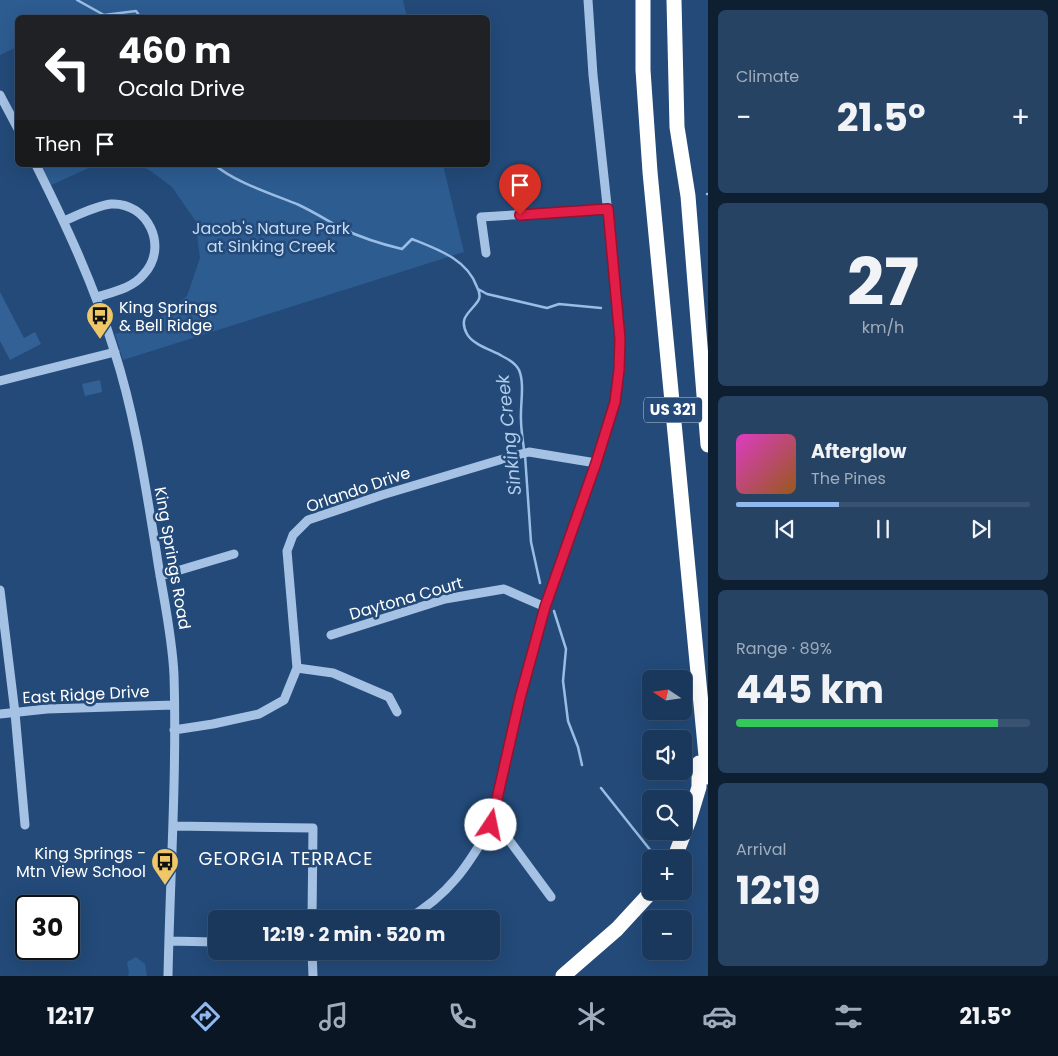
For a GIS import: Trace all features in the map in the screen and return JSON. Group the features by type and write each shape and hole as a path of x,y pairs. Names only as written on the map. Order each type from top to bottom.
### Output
{"highway":[{"name":"US 321","path":"644,0 644,70 650,172 708,777"},
{"name":"US 321","path":"674,0 677,127 688,196 708,445"},
{"path":"677,850 699,787 700,689"},
{"path":"563,976 617,929 644,900"}],"street":[{"path":"421,910 436,900 452,884 491,825 520,698 545,607 596,463 615,402 620,339 593,75 588,0"},
{"path":"0,95 15,123"},
{"name":"King Springs Road","path":"37,167 64,221 97,297 115,352 141,458 172,642 174,705 173,826 168,976"},
{"path":"64,221 102,206 116,204 129,207 144,217 154,234 154,256 144,275 135,283 97,297"},
{"path":"486,253 481,217 608,209"},
{"path":"0,381 115,352"},
{"name":"Orlando Drive","path":"174,730 259,714 284,700 297,668 287,551 293,535 308,520 382,495 529,452 596,463"},
{"path":"160,576 234,554"},
{"name":"Daytona Court","path":"331,635 445,599 504,589 545,607"},
{"path":"0,590 15,713 24,825"},
{"path":"297,668 333,673 389,697 397,712"},
{"name":"East Ridge Drive","path":"0,714 80,707 174,705"},
{"path":"491,825 509,840 551,897"},
{"path":"173,826 313,828 312,910"},
{"path":"169,941 208,942"},
{"path":"313,960 314,976"}],"green space":[{"path":"0,0 403,0 407,15 15,15 15,48 0,55"},
{"path":"37,167 91,167 47,187"},
{"name":"Jacob's Nature Park at Sinking Creek","path":"140,167 443,167 464,252 123,360 115,334 153,323 187,296 200,258 195,220 172,187 148,169"},
{"path":"136,957 145,964 147,976 128,976 127,962"}],"building":[{"path":"0,292 24,338 35,332 41,344 10,360 0,341"},
{"path":"100,380 102,392 85,396 82,384"}],"waterway":[{"name":"Sinking Creek","path":"77,0 104,15"},
{"name":"Sinking Creek","path":"104,15 136,11 139,15"},
{"name":"Sinking Creek","path":"218,167 233,177 299,205 357,235 402,249 412,239 441,251 459,262 472,277 479,294 478,301 464,319 467,334 478,344 509,360 519,370 522,382 521,424 524,450"},
{"path":"478,289 487,294 547,308 559,304 601,308"},
{"name":"Sinking Creek","path":"525,455 531,542 540,583"},
{"name":"Sinking Creek","path":"554,611 566,649 563,681 568,721 578,747 582,765"},
{"name":"Sinking Creek","path":"601,788 650,850"}],"place":[{"name":"King Springs & Bell Ridge","path":"100,340"},
{"name":"King Springs - Mtn View School","path":"165,886"}],"district":[{"name":"GEORGIA TERRACE","path":"286,859"}],"route":[{"path":"491,825 520,698 545,607 590,480 615,402 619,370 618,307 608,209 520,215"}]}
